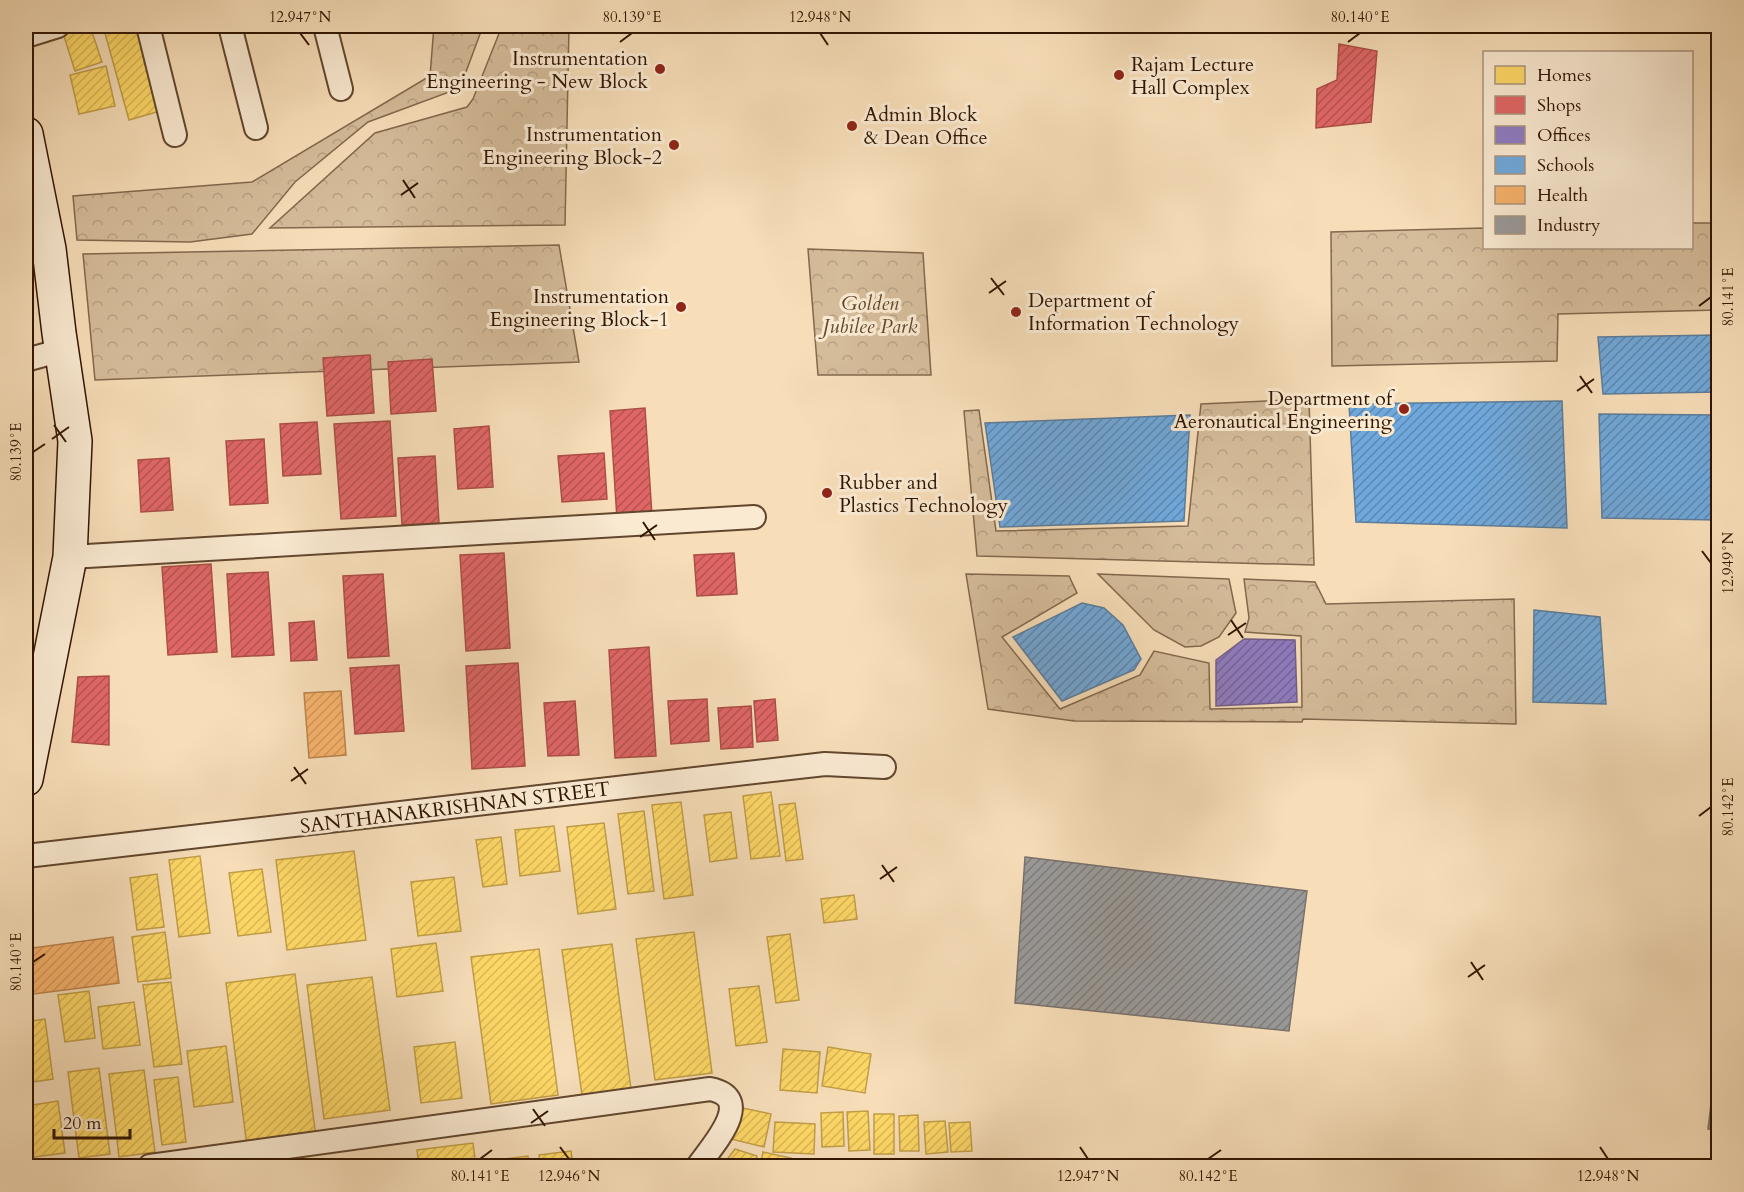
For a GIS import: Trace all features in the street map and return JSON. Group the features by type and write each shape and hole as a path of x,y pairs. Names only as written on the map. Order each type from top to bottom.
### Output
{"street":[{"path":"26,36 58,26"},
{"path":"148,26 175,135"},
{"path":"231,26 256,128"},
{"path":"325,26 341,89"},
{"path":"26,134 49,249 75,441 70,557 37,666 26,779"},
{"path":"26,360 62,350"},
{"path":"70,557 754,517"},
{"name":"SANTHANAKRISHNAN STREET","path":"26,856 825,764 884,767"},
{"path":"150,1167 710,1089 720,1091 727,1097 732,1108 729,1121 698,1167"}],"green space":[{"path":"434,26 483,26 460,88 368,122 295,182 252,234 190,242 77,240 73,196 252,182 430,76"},
{"path":"502,26 569,26 565,225 270,228 375,133 467,107 473,99"},
{"path":"1693,223 1718,223 1718,310 1558,314 1557,361 1332,366 1331,232 1483,228 1483,249 1693,249"},
{"path":"559,245 579,362 95,380 83,254"},
{"name":"Golden Jubilee Park","path":"808,249 923,253 931,375 818,375"},
{"path":"1309,399 1314,565 977,556 964,411 979,410 996,531 1188,526 1201,404"},
{"path":"966,574 1069,576 1077,593 1002,637 1060,709 1140,675 1154,651 1209,663 1210,709 1302,707 1301,636 1245,632 1249,618 1244,579 1315,582 1326,604 1514,599 1516,724 1303,719 1302,722 1074,721 988,709"},
{"path":"1098,574 1229,579 1236,613 1219,637 1201,646 1185,647 1154,630"}],"building: Homes":[{"path":"90,26 102,62 75,71 63,33"},
{"path":"103,26 136,26 160,111 129,120"},
{"path":"106,66 115,106 79,114 70,75"},
{"path":"771,792 780,856 751,859 743,796"},
{"path":"681,802 693,895 664,899 652,805"},
{"path":"795,803 803,859 786,861 779,805"},
{"path":"644,811 654,891 628,894 618,814"},
{"path":"731,812 737,858 710,862 704,815"},
{"path":"604,823 616,909 578,914 567,827"},
{"path":"554,826 560,871 520,876 515,830"},
{"path":"501,837 507,884 483,887 476,840"},
{"path":"354,851 366,940 287,950 276,860"},
{"path":"200,856 210,933 179,937 169,860"},
{"path":"262,869 271,932 238,936 229,873"},
{"path":"157,874 164,927 137,930 130,878"},
{"path":"454,877 461,931 418,936 411,882"},
{"path":"854,895 857,919 824,923 821,899"},
{"path":"165,932 171,978 138,982 132,937"},
{"path":"694,932 712,1073 655,1080 636,939"},
{"path":"790,934 799,1000 776,1003 767,937"},
{"path":"436,943 443,991 397,997 391,949"},
{"path":"612,944 631,1089 582,1095 562,950"},
{"path":"539,949 558,1095 491,1104 471,957"},
{"path":"295,974 316,1137 247,1146 226,983"},
{"path":"372,977 390,1110 324,1119 307,985"},
{"path":"171,982 182,1064 154,1067 143,985"},
{"path":"759,986 767,1042 736,1046 729,989"},
{"path":"89,991 95,1038 65,1042 58,995"},
{"path":"134,1002 140,1045 103,1049 98,1007"},
{"path":"45,1019 53,1079 26,1083 26,1022"},
{"path":"455,1042 462,1098 421,1103 414,1047"},
{"path":"226,1046 233,1102 194,1107 187,1051"},
{"path":"828,1047 871,1054 865,1093 822,1086"},
{"path":"783,1049 820,1052 817,1093 780,1090"},
{"path":"99,1068 110,1154 79,1158 68,1072"},
{"path":"144,1070 155,1152 119,1157 109,1074"},
{"path":"178,1077 186,1142 162,1145 154,1080"},
{"path":"58,1101 65,1153 26,1158 26,1106"},
{"path":"738,1107 771,1114 764,1147 731,1139"},
{"path":"868,1111 870,1150 849,1151 847,1112"},
{"path":"843,1112 844,1146 822,1147 821,1113"},
{"path":"874,1114 894,1114 894,1154 874,1154"},
{"path":"918,1115 919,1151 900,1151 899,1116"},
{"path":"945,1121 948,1152 926,1154 924,1122"},
{"path":"775,1122 815,1124 814,1154 773,1152"},
{"path":"970,1122 972,1151 951,1152 949,1123"},
{"path":"473,1143 476,1166 419,1166 417,1150"},
{"path":"735,1149 757,1156 755,1166 723,1165"},
{"path":"571,1151 573,1166 540,1166 539,1155"},
{"path":"763,1152 791,1158 789,1166 760,1166"},
{"path":"528,1156 529,1166 496,1166 495,1160"},
{"path":"885,1160 934,1165 885,1166"},
{"path":"875,1162 875,1166 834,1166 834,1164"},
{"path":"943,1164 983,1165 983,1166 943,1166"}],"building: Shops":[{"path":"1339,44 1377,51 1371,122 1316,128 1317,89 1337,80"},
{"path":"370,355 374,413 327,416 323,358"},
{"path":"432,359 436,411 391,414 388,362"},
{"path":"645,408 652,516 617,519 610,411"},
{"path":"390,421 396,516 341,519 334,424"},
{"path":"317,422 321,474 283,476 280,424"},
{"path":"489,426 493,487 458,489 454,429"},
{"path":"264,439 268,503 230,505 226,441"},
{"path":"604,453 607,499 562,502 558,456"},
{"path":"435,456 439,523 402,525 398,458"},
{"path":"169,458 173,510 141,512 138,460"},
{"path":"504,553 510,648 466,651 460,555"},
{"path":"734,553 737,594 697,596 694,555"},
{"path":"211,564 217,652 168,655 162,567"},
{"path":"268,572 274,655 232,657 227,574"},
{"path":"383,574 389,656 348,658 343,576"},
{"path":"314,621 317,660 291,661 289,623"},
{"path":"649,647 656,756 615,758 609,650"},
{"path":"518,663 525,766 472,769 466,666"},
{"path":"399,665 404,731 355,734 350,668"},
{"path":"109,676 109,745 72,742 78,677"},
{"path":"707,699 709,741 671,744 668,701"},
{"path":"775,699 778,740 757,742 754,701"},
{"path":"575,701 579,755 548,756 544,703"},
{"path":"751,706 753,747 721,749 718,708"}],"building: Offices":[{"path":"1244,639 1295,640 1297,702 1216,706 1216,660"}],"building: Schools":[{"path":"1718,335 1718,392 1603,394 1598,337"},
{"path":"1562,401 1567,528 1356,522 1349,404"},
{"path":"1599,414 1718,415 1718,520 1602,518"},
{"path":"1190,415 1184,521 1000,527 985,423"},
{"path":"1082,603 1104,608 1123,625 1141,659 1134,670 1062,701 1013,637"},
{"path":"1534,610 1600,617 1606,704 1533,702"}],"building: Health":[{"path":"341,691 346,755 309,758 304,693"},
{"path":"113,937 119,983 26,995 26,949"}],"building: Industry":[{"path":"1025,857 1307,891 1289,1031 1015,1003"},
{"path":"1718,1047 1718,1131 1708,1129"}],"place":[{"name":"Instrumentation Engineering - New Block","path":"660,69"},
{"name":"Rajam Lecture Hall Complex","path":"1119,75"},
{"name":"Admin Block & Dean Office","path":"852,126"},
{"name":"Instrumentation Engineering Block-2","path":"674,145"},
{"name":"Instrumentation Engineering Block-1","path":"681,307"},
{"name":"Department of Information Technology","path":"1016,312"},
{"name":"Department of Aeronautical Engineering","path":"1404,409"},
{"name":"Rubber and Plastics Technology","path":"827,493"}]}
